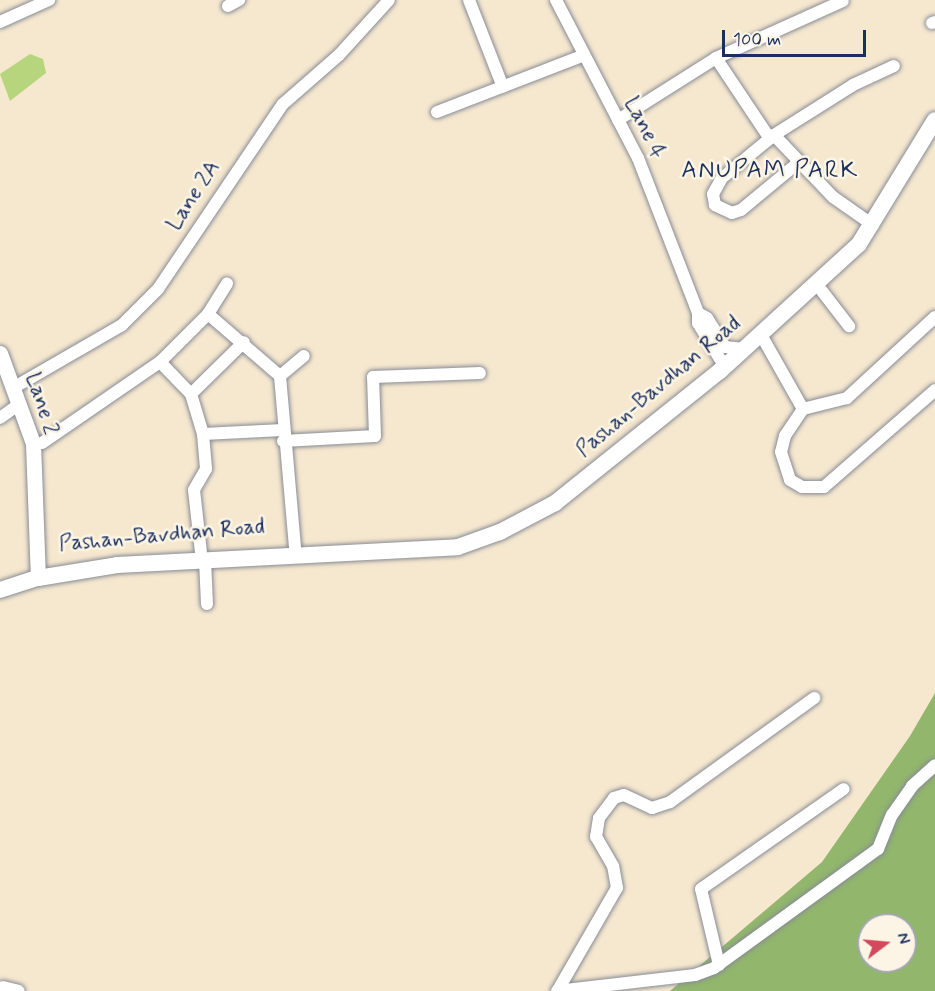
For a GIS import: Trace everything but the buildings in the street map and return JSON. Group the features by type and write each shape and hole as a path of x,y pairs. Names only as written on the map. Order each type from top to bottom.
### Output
{"main road":[{"name":"Pashan-Bavdhan Road","path":"0,580 117,557 328,553 458,546 500,532 555,503 724,367 859,244 873,225 935,120"},
{"name":"Pashan-Bavdhan Road","path":"203,556 296,548 328,553"},
{"name":"Pashan-Bavdhan Road","path":"0,590 38,574"}],"street":[{"path":"0,22 49,0"},
{"name":"Lane 2A","path":"13,388 122,325 158,289 284,104 339,54 389,0"},
{"path":"469,0 503,87"},
{"name":"Lane 4","path":"556,0 582,56 638,158 698,314 698,323 724,367"},
{"path":"618,120 716,58 843,1"},
{"path":"437,112 582,56"},
{"path":"716,58 772,137 833,197 873,225"},
{"path":"799,162 741,210 722,210 713,194 722,178 772,137 834,96 894,66"},
{"path":"815,282 849,326"},
{"path":"42,443 160,362 208,314 227,284"},
{"path":"208,314 244,342 280,376 283,436 296,548"},
{"name":"Lane 4","path":"698,314 707,318 725,347 744,349"},
{"path":"935,317 847,398 837,404 803,409 785,436 781,452 783,469 790,480 802,487 824,487 935,390"},
{"path":"760,333 803,409"},
{"path":"191,394 244,342"},
{"name":"Lane 2","path":"0,353 33,443 38,574"},
{"path":"280,376 304,356"},
{"path":"160,362 191,394 203,434 206,469 194,490 207,604"},
{"path":"203,434 375,436 373,377 480,373"},
{"path":"0,418 19,404"},
{"path":"557,991 617,888 616,872 598,843 596,826 614,798 624,795 652,808 670,802 814,698"},
{"path":"557,991 696,975 720,965 878,849 897,807 935,765"},
{"path":"720,965 701,888 844,789"},
{"path":"3,987 19,991"}],"green space":[{"path":"30,54 43,59 46,73 10,101 0,74"},
{"path":"935,693 935,991 670,991 822,862 910,736"}],"district":[{"name":"ANUPAM PARK","path":"770,171"}]}
